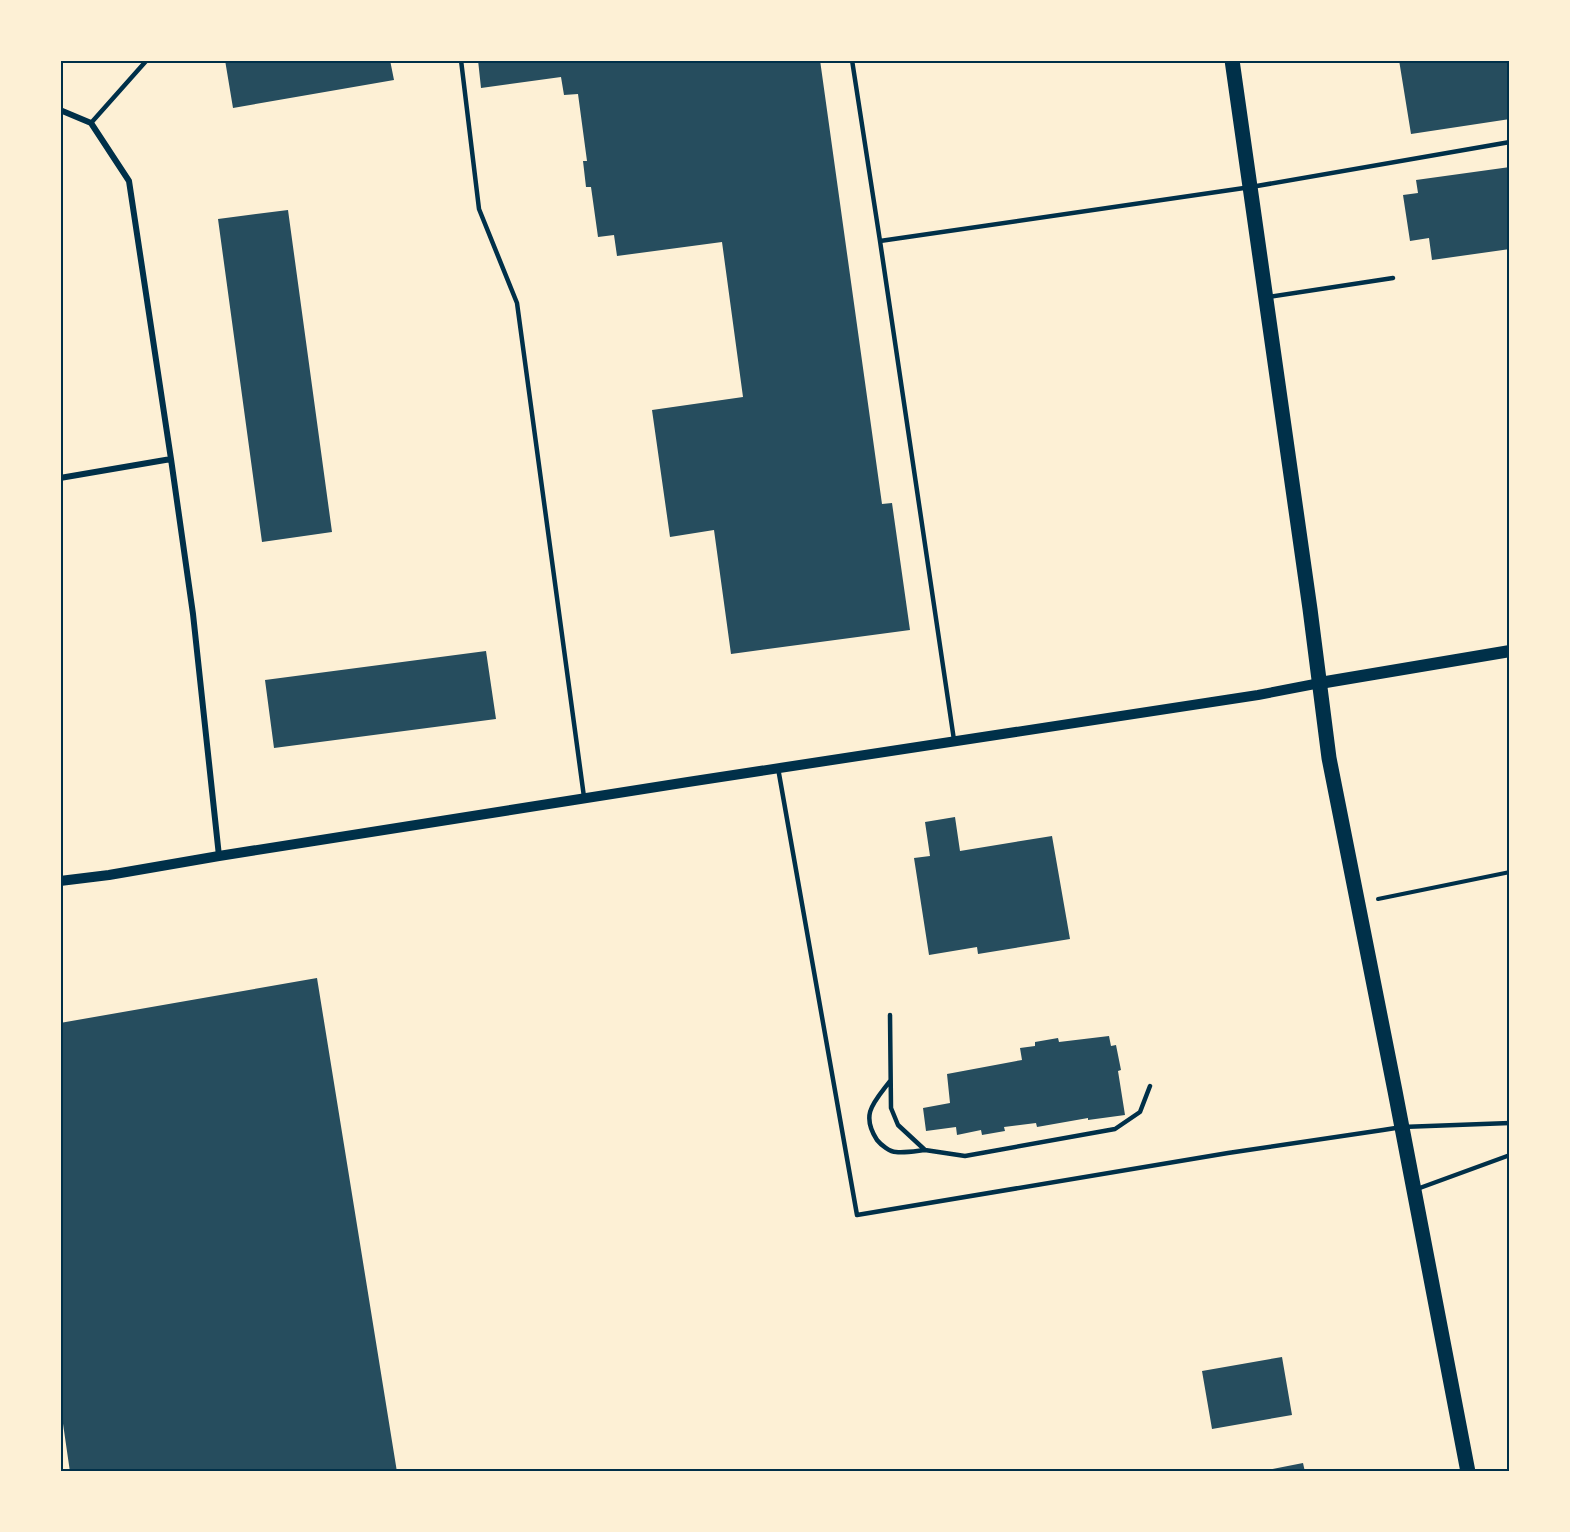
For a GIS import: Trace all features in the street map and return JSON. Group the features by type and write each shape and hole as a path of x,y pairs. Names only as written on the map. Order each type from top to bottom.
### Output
{"main road":[{"path":"1232,60 1329,758 1468,1472"},
{"path":"1320,682 1510,651"}],"street":[{"path":"60,110 91,123 129,181 193,614 219,856"},
{"path":"60,478 171,459"},
{"path":"60,881 1258,695 1320,682"}],"lane":[{"path":"91,123 147,60"},
{"path":"460,60 479,210 517,303 584,798"},
{"path":"852,60 955,741"},
{"path":"880,241 1251,187 1510,142"},
{"path":"1265,297 1393,278"},
{"path":"778,768 857,1215 1228,1153 1402,1127 1510,1123"},
{"path":"890,1016 891,1108 898,1125 925,1150"},
{"path":"890,1081 874,1102 868,1119 872,1132 880,1144 894,1152 925,1150 965,1156 1115,1129 1140,1112 1150,1086"},
{"path":"1414,1190 1510,1155"}],"path":[{"path":"1358,903 1510,872"}],"building":[{"path":"225,60 390,60 394,80 233,108"},
{"path":"478,60 820,60 882,504 892,503 910,630 731,654 714,530 670,537 652,410 743,397 722,242 617,256 614,235 598,237 591,187 586,187 583,161 587,161 578,94 564,95 561,77 481,88"},
{"path":"1399,60 1510,60 1510,119 1411,134"},
{"path":"1510,167 1510,249 1432,260 1429,238 1410,241 1403,195 1418,193 1416,180"},
{"path":"288,210 332,532 262,542 218,219"},
{"path":"486,651 496,719 274,748 265,680"},
{"path":"955,817 960,851 1052,836 1070,939 978,954 977,947 929,955 914,858 930,856 925,822"},
{"path":"317,978 397,1472 70,1472 60,1403 60,1023"},
{"path":"1109,1036 1111,1046 1116,1045 1125,1115 1088,1120 1088,1118 1037,1127 1036,1123 1004,1127 1005,1131 982,1135 981,1130 957,1135 956,1127 926,1131 923,1108 950,1103 947,1074 1022,1060 1020,1048 1035,1046 1035,1042 1058,1038 1059,1042"},
{"path":"1282,1357 1292,1415 1212,1429 1202,1371"},
{"path":"1303,1463 1305,1472 1263,1472 1263,1471"}]}
